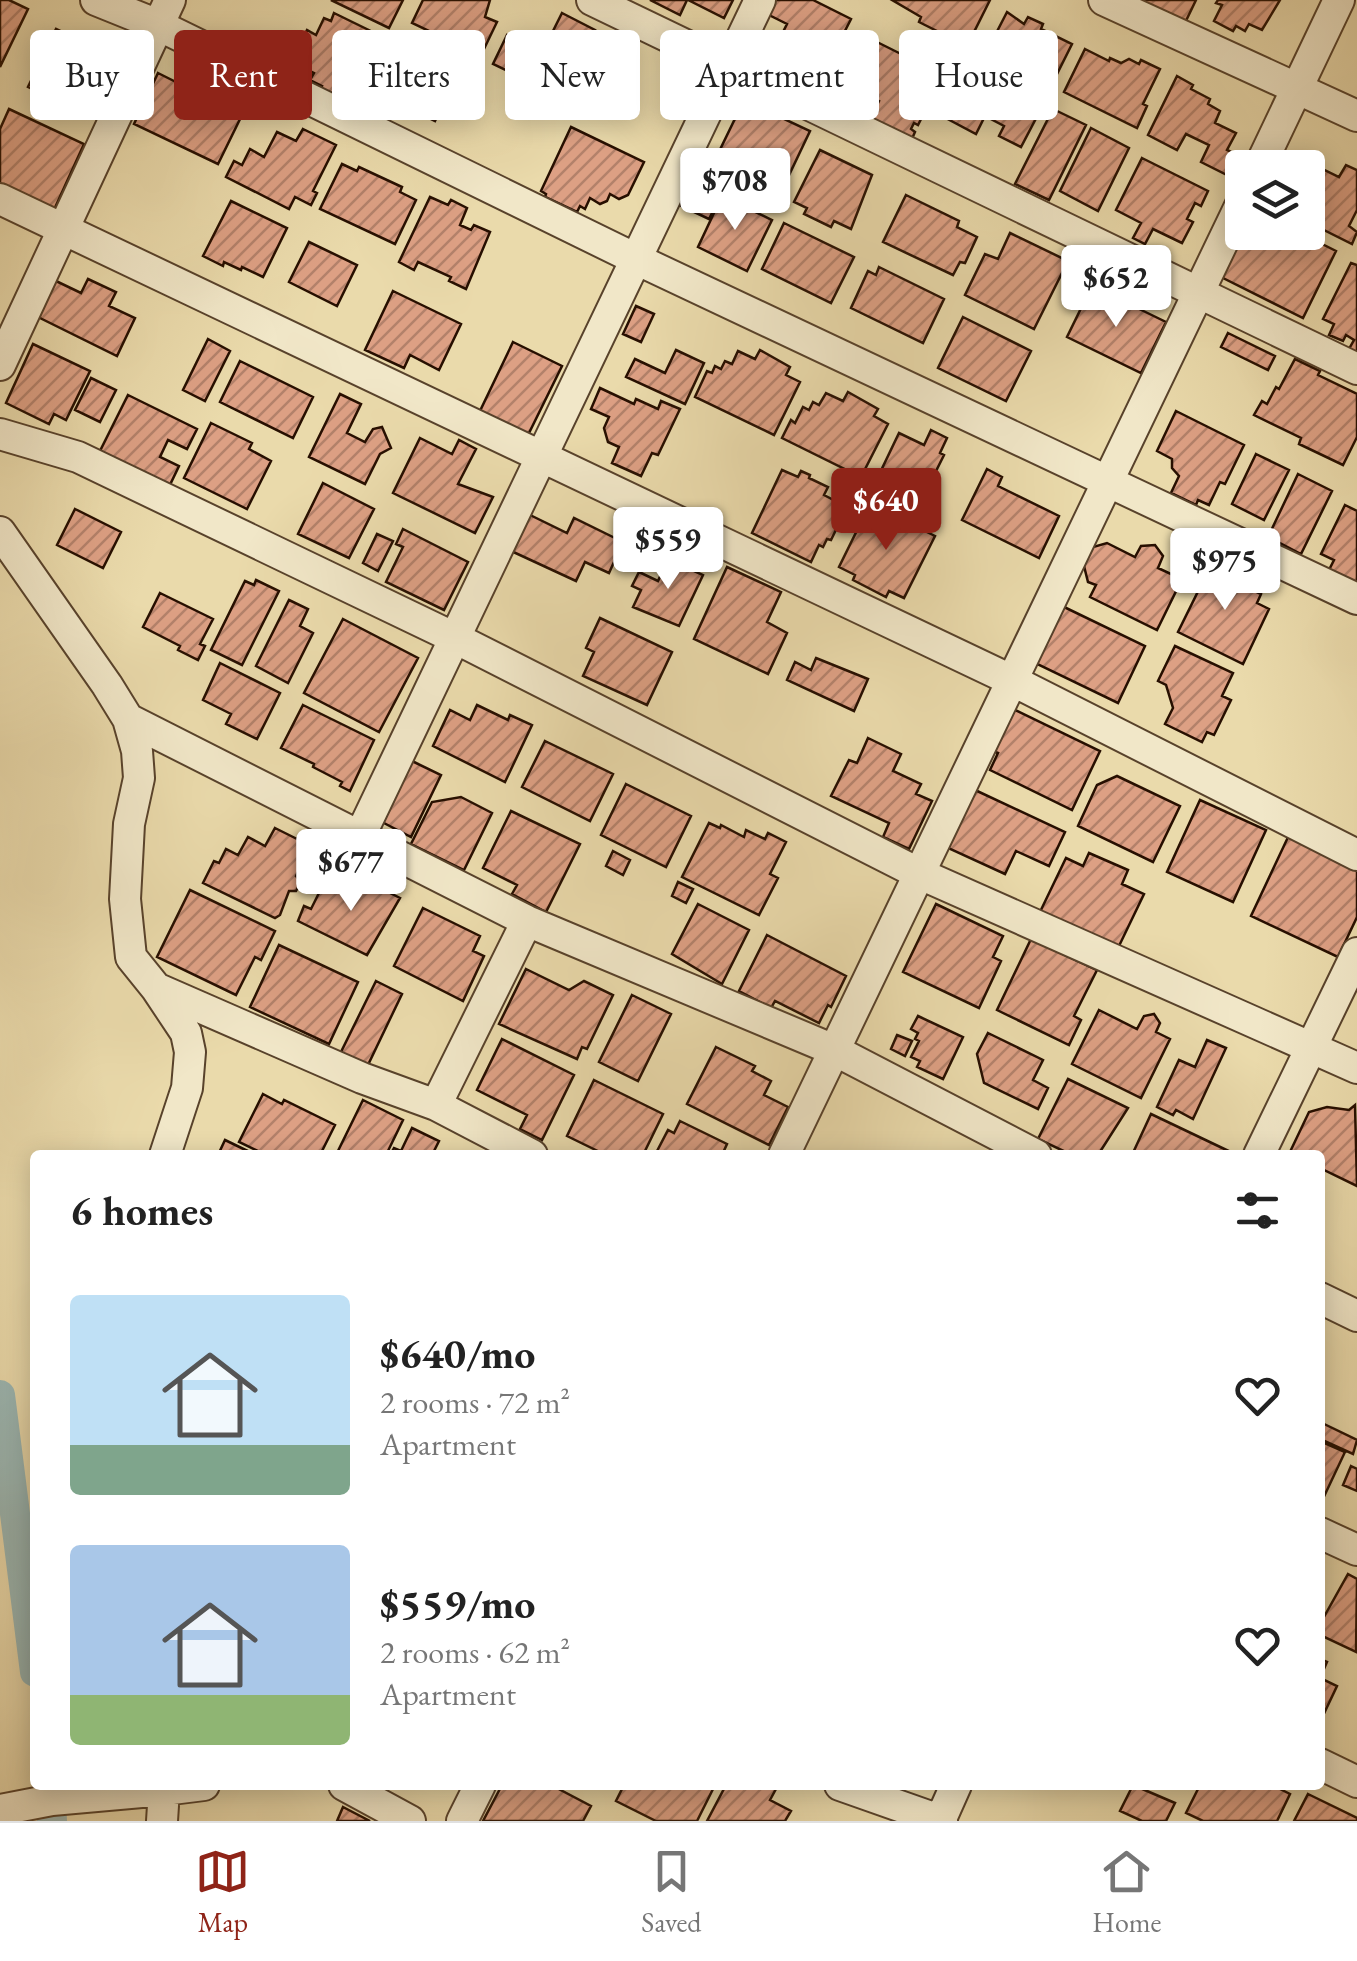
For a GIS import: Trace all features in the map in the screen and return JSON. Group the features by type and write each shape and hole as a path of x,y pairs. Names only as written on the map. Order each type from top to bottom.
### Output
{"street":[{"path":"96,0 164,12 636,259 1357,599"},
{"path":"592,0 660,33"},
{"path":"745,30 760,0"},
{"path":"1104,0 1357,116"},
{"path":"1269,150 1339,0"},
{"path":"0,365 164,12"},
{"path":"359,838 702,120"},
{"path":"841,120 1357,369"},
{"path":"0,198 1011,680 1357,855"},
{"path":"786,1150 1225,237"},
{"path":"0,434 78,457 455,638 918,873 1357,1068"},
{"path":"0,532 128,718 137,751 139,778 129,824 125,899 131,958 186,1033 190,1052 187,1088 167,1150"},
{"path":"128,718 528,920 834,1050 1026,1150"},
{"path":"436,1106 528,920"},
{"path":"1261,1150 1357,953"},
{"path":"156,988 436,1106 522,1150"},
{"path":"1325,1300 1357,1316"},
{"path":"1325,1534 1357,1550"},
{"path":"1325,1766 1357,1782"},
{"path":"0,1810 139,1790"},
{"path":"156,1790 162,1821"},
{"path":"353,1790 410,1821"},
{"path":"462,1821 478,1790"},
{"path":"854,1790 941,1821 954,1790"}],"building":[{"path":"0,0 28,9 0,67"},
{"path":"331,0 403,0 389,28"},
{"path":"423,0 490,0 485,17 497,22 485,47 485,30 427,30 412,23"},
{"path":"650,0 687,0 680,15"},
{"path":"688,0 733,0 724,18"},
{"path":"772,0 813,0 851,19 845,30 784,30 787,24 765,13"},
{"path":"892,0 990,0 975,30 935,30 919,22 921,17"},
{"path":"1119,0 1196,0 1184,25"},
{"path":"1280,0 1262,30 1249,24 1245,31 1236,26 1233,31 1214,21 1222,5 1216,3"},
{"path":"1007,12 1024,24 1028,17 1043,24 1043,30 998,30"},
{"path":"334,13 369,30 332,30 332,100 318,93 322,86 312,81 312,33 316,35 324,18 331,21"},
{"path":"562,13 595,30 554,30"},
{"path":"1058,37 1072,44 1058,72"},
{"path":"505,39 505,70 493,64"},
{"path":"879,43 899,53 899,120 920,120 911,129 915,132 911,141 869,121 879,120"},
{"path":"1085,49 1109,61 1110,58 1121,63 1129,59 1139,64 1141,60 1160,69 1143,104 1147,106 1137,128 1064,92"},
{"path":"158,73 174,81 174,120 240,120 218,164 134,124 136,120 154,120 154,82"},
{"path":"1177,76 1193,85 1191,89 1210,99 1208,104 1220,111 1215,123 1236,133 1225,150 1225,174 1201,162 1209,145 1186,134 1177,150 1148,135"},
{"path":"9,109 84,144 53,212 0,188 0,129"},
{"path":"1058,111 1086,125 1049,200 1015,184 1047,120 1058,120"},
{"path":"734,120 786,120 810,131 781,192 715,160"},
{"path":"950,120 983,120 976,134"},
{"path":"993,120 1035,120 1021,147 999,136 1004,126"},
{"path":"571,127 644,162 628,195 619,199 610,194 600,204 590,198 585,209 580,206 577,212 545,197 541,191"},
{"path":"1091,128 1129,148 1098,211 1060,191"},
{"path":"303,129 336,145 313,191 317,193 311,205 295,197 289,209 226,177 234,161 242,165 250,149 264,157 277,132 296,141"},
{"path":"820,150 872,175 851,229 834,221 831,227 804,214 807,208 794,202"},
{"path":"1142,158 1208,191 1201,206 1195,203 1187,219 1193,222 1182,243 1153,229 1145,244 1133,238 1141,223 1116,210"},
{"path":"342,164 357,171 359,167 402,187 400,192 416,200 395,244 320,209"},
{"path":"1346,165 1357,170 1357,210 1349,226 1357,232 1352,244 1325,230 1325,170 1339,177"},
{"path":"695,172 725,187 709,219 679,205"},
{"path":"906,195 959,221 957,227 977,237 965,263 960,262 953,275 883,242"},
{"path":"722,196 772,220 747,271 698,247"},
{"path":"430,197 448,205 451,200 467,208 460,225 471,230 474,225 490,232 466,289 449,281 451,277 418,262 414,270 399,262"},
{"path":"231,201 287,228 263,277 203,256"},
{"path":"784,223 854,257 831,303 762,269"},
{"path":"1010,233 1068,261 1034,329 965,295 985,254 998,259"},
{"path":"309,242 357,265 337,306 289,282"},
{"path":"1325,246 1336,251 1303,318 1221,277 1234,250 1325,250"},
{"path":"1351,263 1357,265 1357,353 1349,349 1354,340 1346,335 1343,341 1329,335 1334,324 1323,319"},
{"path":"879,267 944,299 923,343 851,308 868,271 876,275"},
{"path":"88,279 116,292 109,306 135,318 117,356 38,317 56,281 81,293"},
{"path":"1092,286 1166,322 1141,373 1067,337"},
{"path":"393,291 461,324 439,370 410,355 404,368 365,350"},
{"path":"636,306 654,314 641,342 623,334"},
{"path":"963,317 1031,351 1006,401 938,368"},
{"path":"1228,333 1275,356 1268,370 1221,347"},
{"path":"208,339 230,351 205,401 183,390"},
{"path":"513,342 562,366 528,435 480,411"},
{"path":"33,344 90,371 66,420 54,414 49,424 6,403"},
{"path":"676,350 704,363 685,404 626,377 635,359 665,373"},
{"path":"760,350 790,367 786,375 800,382 774,435 695,397 707,371 712,373 715,366 721,369 725,361 732,364 738,351 755,359"},
{"path":"1295,359 1357,394 1357,437 1343,465 1299,444 1301,438 1254,415 1262,401 1267,404 1276,387 1279,389"},
{"path":"240,361 313,397 293,438 220,402"},
{"path":"91,378 116,390 100,422 75,410"},
{"path":"600,388 634,404 636,399 658,409 661,401 680,409 658,455 652,453 641,476 612,463 619,447 608,442 604,428 609,417 591,409"},
{"path":"848,392 878,409 874,416 888,424 861,477 782,438 803,407 809,410 813,402 819,405 826,393 843,401"},
{"path":"340,394 361,404 347,433 365,442 373,429 382,427 391,448 380,454 365,484 309,457"},
{"path":"128,395 197,429 187,449 168,440 160,457 179,466 167,491 97,457"},
{"path":"1176,411 1244,445 1225,484 1220,482 1209,505 1198,500 1196,505 1171,493 1179,476 1172,468 1172,459 1157,451"},
{"path":"211,423 252,443 249,449 271,461 247,509 184,478"},
{"path":"931,430 947,438 933,477 923,472 912,496 877,479 899,433 924,445"},
{"path":"420,438 452,454 459,440 476,449 458,484 493,497 475,533 393,493"},
{"path":"1256,454 1289,470 1264,520 1232,504"},
{"path":"987,469 1002,477 998,486 1059,516 1039,558 962,520"},
{"path":"782,470 798,477 801,471 810,475 809,478 828,487 824,495 847,507 831,540 827,539 823,547 819,545 811,562 752,533"},
{"path":"1298,474 1332,491 1301,554 1268,537"},
{"path":"323,483 374,509 349,558 298,534"},
{"path":"870,504 935,536 904,598 889,591 886,597 853,580 855,575 839,567"},
{"path":"1345,505 1357,511 1357,583 1329,570 1334,560 1321,554"},
{"path":"75,509 121,532 103,568 57,545"},
{"path":"526,513 567,533 574,518 623,542 609,573 585,562 576,581 509,550"},
{"path":"403,529 468,562 444,610 386,582 403,547 396,544"},
{"path":"377,534 393,541 378,571 363,563"},
{"path":"1107,543 1135,557 1141,546 1155,545 1163,556 1158,568 1182,579 1157,630 1090,597 1096,585 1088,582 1083,562 1093,547"},
{"path":"1215,557 1246,572 1240,584 1261,594 1257,603 1269,609 1243,664 1178,632"},
{"path":"668,559 703,575 679,626 633,607 641,590 632,586 639,572 658,581"},
{"path":"727,567 781,592 767,622 787,633 768,674 694,639"},
{"path":"256,580 279,591 242,665 211,650 245,581 254,585"},
{"path":"160,593 213,619 200,644 205,646 198,660 143,627"},
{"path":"289,600 308,609 300,626 313,633 288,683 256,666"},
{"path":"1062,606 1145,646 1118,703 1035,663"},
{"path":"600,618 672,652 647,705 583,676 594,652 586,648"},
{"path":"343,619 418,658 379,732 304,693"},
{"path":"1175,646 1233,673 1222,696 1231,700 1214,735 1207,732 1202,742 1165,724 1173,708 1166,685 1158,681"},
{"path":"816,658 868,679 854,711 787,680 795,662 811,670"},
{"path":"220,663 280,693 257,739 226,724 231,714 203,700"},
{"path":"303,705 374,740 350,791 314,764 281,748"},
{"path":"477,705 508,720 510,715 532,725 505,782 433,746 450,710 470,720"},
{"path":"1013,709 1100,751 1072,810 990,770 998,753 993,751"},
{"path":"868,738 901,754 893,771 921,784 916,794 932,801 909,849 883,837 889,823 831,796 849,760 857,763"},
{"path":"545,741 613,774 590,821 522,787"},
{"path":"412,761 441,775 411,837 382,822"},
{"path":"1117,776 1180,806 1153,862 1078,826 1097,785"},
{"path":"626,784 691,816 666,867 601,835"},
{"path":"975,790 1065,832 1049,866 1016,851 1005,874 948,848"},
{"path":"461,797 492,813 464,870 411,844 432,802"},
{"path":"1200,800 1266,830 1233,902 1167,872"},
{"path":"511,811 580,844 546,912 512,894 517,885 483,868"},
{"path":"709,823 744,837 746,830 765,839 768,833 786,842 770,874 778,878 759,915 682,877"},
{"path":"275,828 311,846 296,876 301,882 296,891 289,891 280,915 275,918 203,883 214,861 219,863 226,849 238,855 248,837 265,846"},
{"path":"1289,835 1357,863 1357,917 1338,957 1251,916"},
{"path":"613,851 630,860 623,875 606,866"},
{"path":"1089,853 1128,870 1122,884 1144,894 1119,946 1039,914 1066,858 1083,866"},
{"path":"364,880 400,898 367,955 298,921 304,906 311,909 321,889 328,885 341,891 344,887 360,889"},
{"path":"678,882 693,889 686,903 672,896"},
{"path":"190,890 275,931 261,960 255,957 236,995 157,957"},
{"path":"698,904 749,930 722,984 672,954"},
{"path":"936,904 1003,936 993,957 1001,961 979,1008 903,972"},
{"path":"423,908 480,936 473,951 484,956 463,1001 394,966"},
{"path":"767,935 846,976 819,1023 775,1001 771,1008 739,991"},
{"path":"1031,939 1097,970 1074,1016 1081,1020 1069,1045 997,1010"},
{"path":"279,945 358,982 329,1044 250,1007"},
{"path":"526,969 569,990 584,981 613,995 587,1049 582,1047 577,1059 499,1024"},
{"path":"376,981 402,994 367,1067 340,1054"},
{"path":"632,995 671,1014 638,1081 599,1062"},
{"path":"1099,1010 1137,1029 1144,1016 1154,1014 1160,1023 1156,1032 1170,1039 1141,1098 1072,1064"},
{"path":"918,1016 963,1037 943,1079 917,1067 920,1061 911,1057 919,1041 915,1039 918,1033 911,1029"},
{"path":"988,1033 1043,1060 1033,1080 1048,1088 1038,1109 984,1083 977,1054"},
{"path":"897,1035 912,1041 905,1056 891,1049"},
{"path":"502,1039 574,1075 542,1140 520,1129 527,1115 477,1090"},
{"path":"1207,1040 1226,1048 1193,1119 1176,1110 1173,1115 1157,1107 1179,1060 1195,1067"},
{"path":"716,1047 755,1066 752,1071 771,1081 764,1095 788,1107 769,1145 687,1104"},
{"path":"1068,1079 1128,1108 1101,1150 1061,1150 1038,1139"},
{"path":"594,1080 663,1114 645,1150 596,1150 567,1136"},
{"path":"263,1094 335,1125 322,1150 256,1150 239,1142"},
{"path":"363,1100 403,1120 388,1150 338,1150"},
{"path":"1355,1105 1357,1186 1325,1170 1325,1150 1291,1150 1309,1112 1327,1107 1349,1110"},
{"path":"1151,1114 1227,1150 1134,1150"},
{"path":"680,1121 727,1144 724,1150 658,1150 668,1130 674,1133"},
{"path":"412,1128 439,1141 434,1150 401,1150"},
{"path":"225,1140 246,1150 220,1150"},
{"path":"1325,1424 1357,1440 1353,1454 1325,1441"},
{"path":"1325,1443 1345,1452 1325,1494"},
{"path":"1351,1466 1357,1469 1357,1491 1343,1485"},
{"path":"1348,1574 1357,1579 1356,1652 1325,1637 1325,1615"},
{"path":"1325,1680 1337,1686 1325,1711"},
{"path":"499,1790 561,1790 591,1806 583,1821 483,1821"},
{"path":"622,1790 712,1790 697,1821 656,1821 616,1801"},
{"path":"723,1790 775,1790 770,1800 791,1811 785,1821 707,1821"},
{"path":"1130,1790 1145,1790 1175,1803 1166,1821 1142,1821 1120,1811"},
{"path":"1198,1790 1282,1790 1290,1794 1277,1821 1203,1821 1186,1813"},
{"path":"1308,1794 1357,1818 1357,1821 1294,1821"},
{"path":"343,1807 370,1821 337,1821"}],"waterway":[{"path":"0,1395 30,1632"},
{"path":"50,1790 52,1821"}]}
